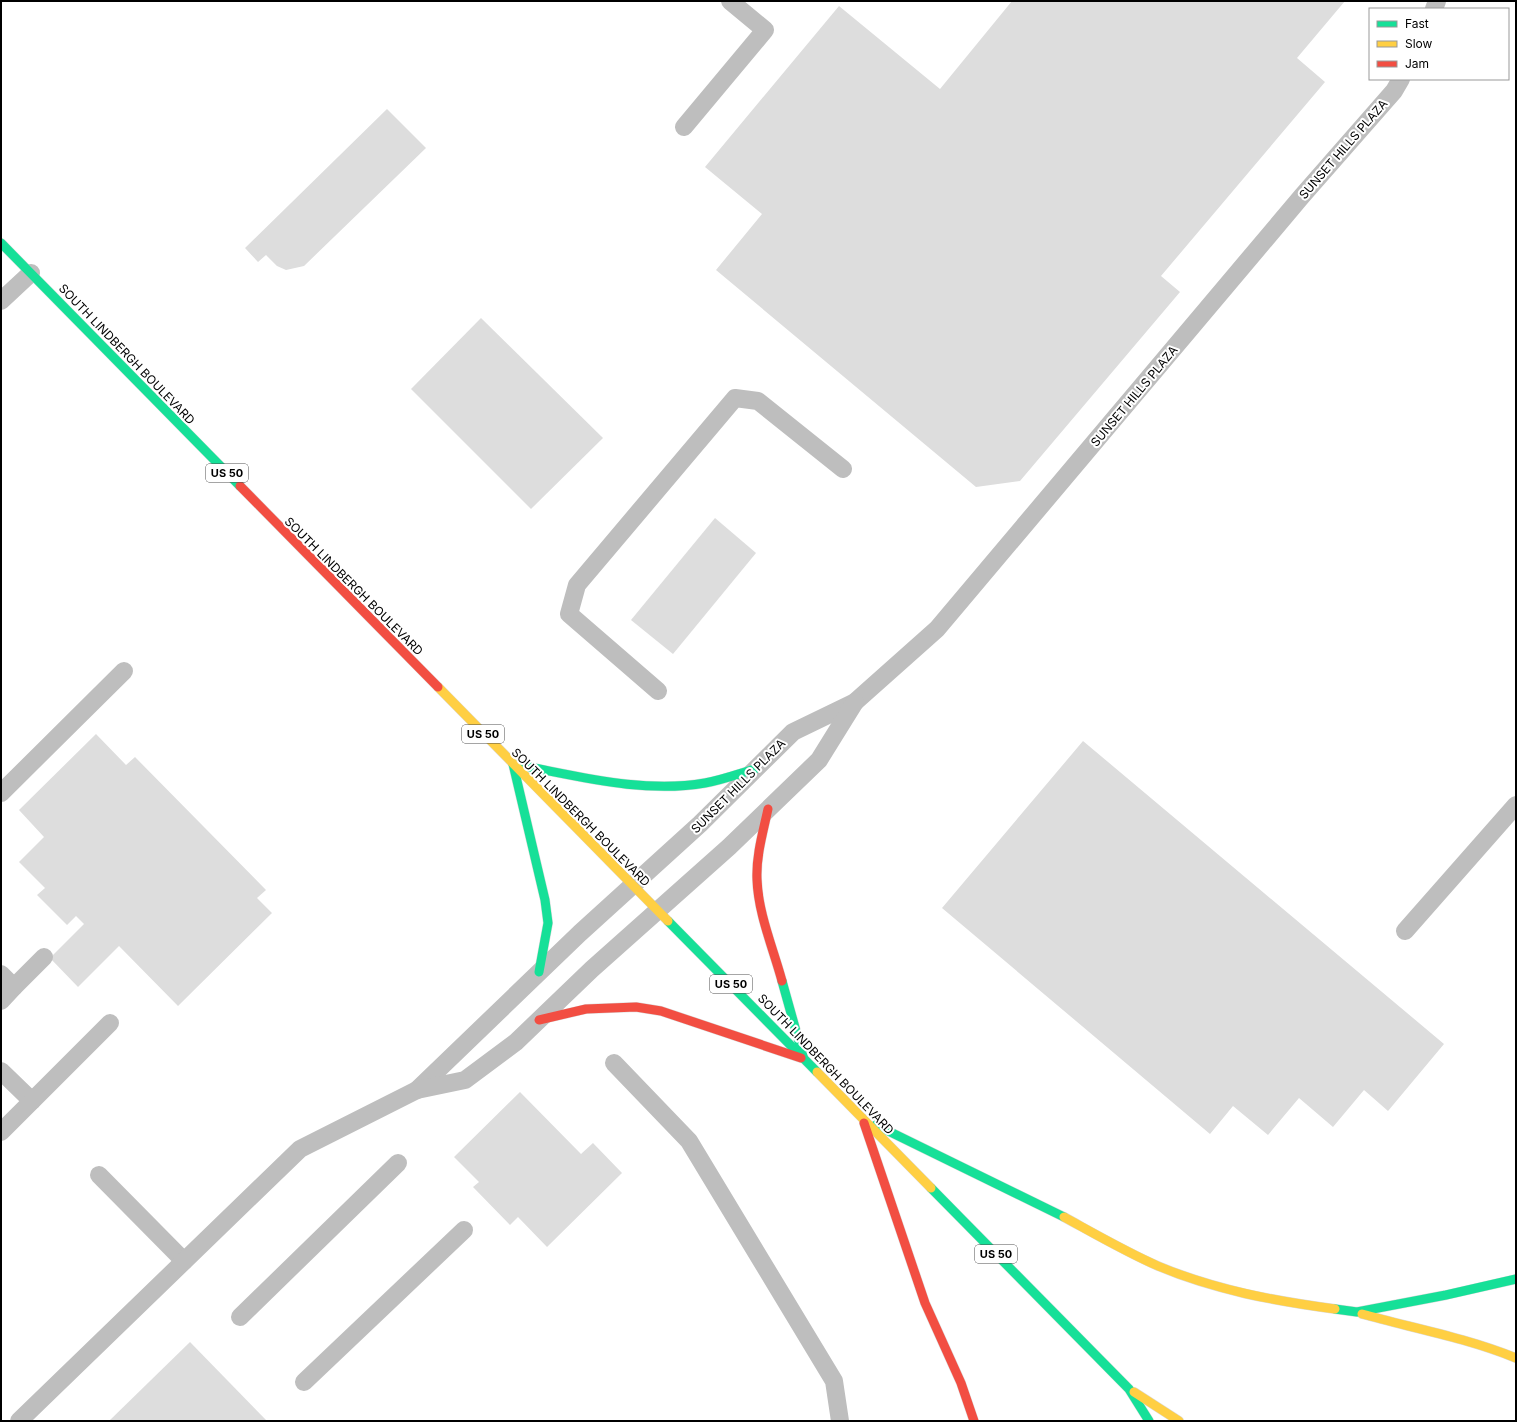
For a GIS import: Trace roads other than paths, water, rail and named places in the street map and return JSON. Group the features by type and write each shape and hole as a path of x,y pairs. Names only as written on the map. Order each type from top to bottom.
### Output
{"main road":[{"name":"SOUTH LINDBERGH BOULEVARD","path":"1,243 1129,1389 1178,1421"},
{"path":"539,972 548,923 545,900 513,764 640,786 673,786 705,782 755,770"},
{"path":"768,809 759,853 757,878 760,904 804,1059"},
{"path":"539,1020 586,1009 636,1007 661,1011 804,1059"},
{"path":"862,1118 1048,1208 1106,1240 1159,1266 1226,1289 1283,1302 1357,1312 1435,1334 1484,1345 1516,1358"},
{"path":"862,1118 925,1303 961,1383 974,1421"},
{"path":"1357,1312 1446,1295 1516,1279"},
{"name":"SOUTH LINDBERGH BOULEVARD","path":"1129,1389 1149,1421"}],"lane":[{"path":"684,127 765,30 730,1"},
{"name":"SUNSET HILLS PLAZA","path":"417,1090 464,1080 516,1042 592,968 729,847 818,760 855,702 937,629 1302,196 1394,90 1400,80"},
{"path":"1,301 31,273"},
{"path":"658,691 569,614 577,585 735,398 758,401 843,469"},
{"path":"1,792 124,671"},
{"name":"SUNSET HILLS PLAZA","path":"417,1090 539,972 700,824 793,732 855,702"},
{"path":"1405,931 1516,805"},
{"path":"1,1001 44,957"},
{"path":"1,974 14,987"},
{"path":"1,1132 110,1023"},
{"path":"614,1063 690,1141 834,1381 840,1421"},
{"path":"1,1071 32,1102"},
{"path":"19,1421 300,1149 417,1090"},
{"path":"240,1317 398,1163"},
{"path":"99,1175 184,1261"},
{"path":"304,1382 464,1230"}]}
